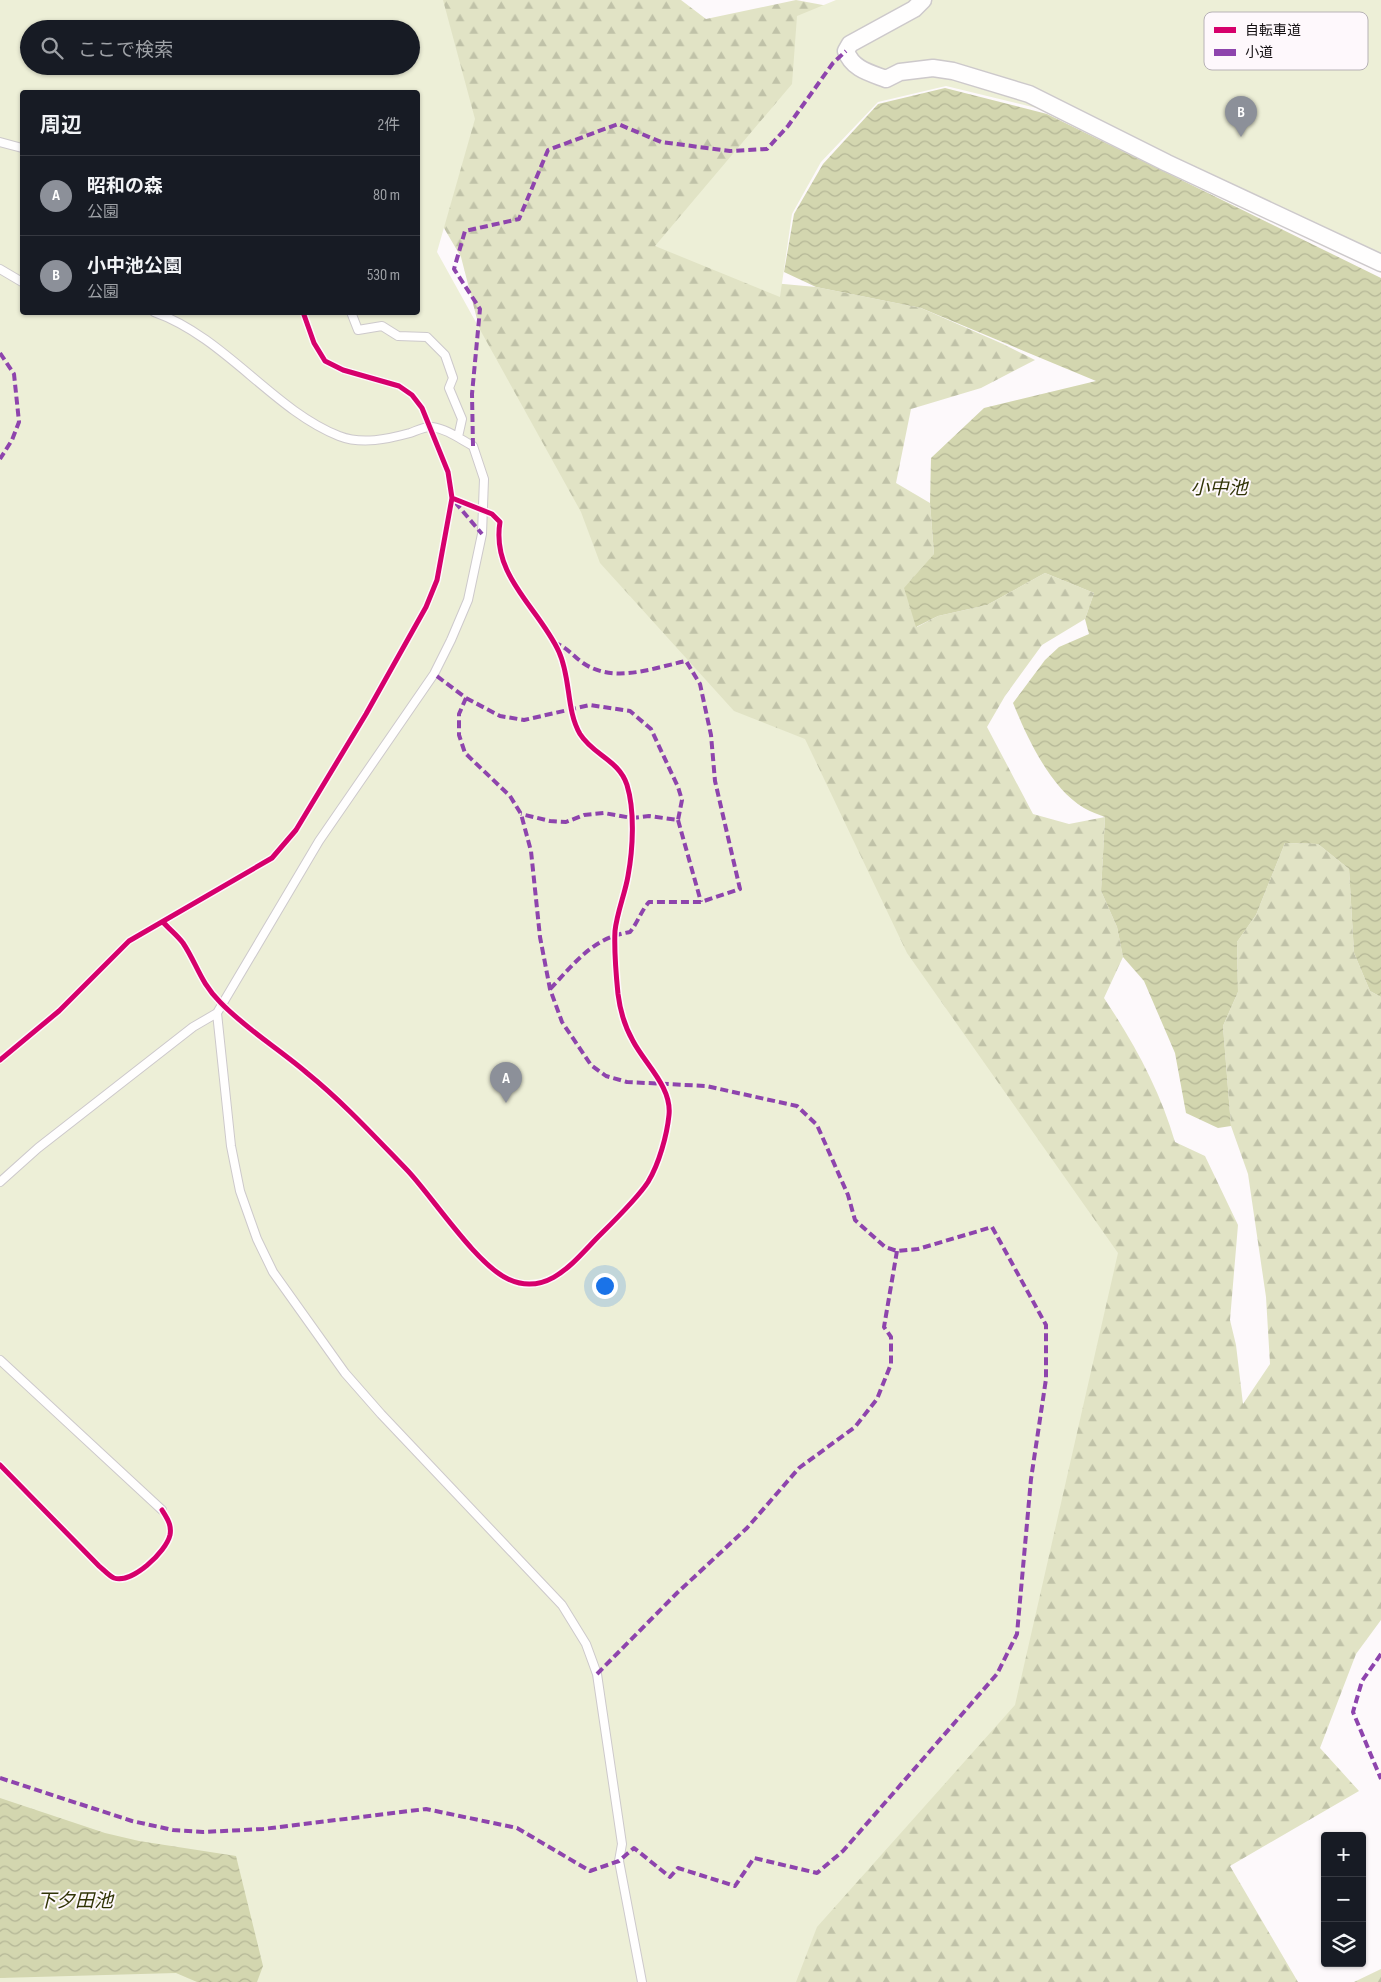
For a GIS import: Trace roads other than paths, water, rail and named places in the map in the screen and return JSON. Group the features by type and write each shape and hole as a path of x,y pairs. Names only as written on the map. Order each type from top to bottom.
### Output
{"street":[{"path":"923,0 914,8 850,44 846,51 849,60 861,69 886,79 900,72 933,68 953,71 1029,94 1167,163 1381,263"}],"lane":[{"path":"0,142 20,147"},
{"path":"0,269 20,281"},
{"path":"0,1182 68,1125 193,1027 217,1013 319,841 434,674 468,600 482,534 484,479 473,446 458,437 430,426 396,437 365,442 340,437 317,425 234,360 176,320 162,315"},
{"path":"352,315 358,330 382,326 398,336 427,337 445,355 453,378 449,388 462,419 458,437"},
{"path":"217,1013 231,1146 240,1192 256,1238 273,1272 345,1373 388,1422 562,1604 586,1644 597,1674 622,1844 619,1861 642,1982"},
{"path":"0,1360 162,1510"}],"water":[{"name":"小中池","path":"945,88 1047,114 1381,278 1381,997 1370,991 1354,953 1349,869 1318,844 1285,843 1256,915 1237,942 1238,992 1223,1026 1231,1126 1218,1128 1186,1113 1175,1053 1144,981 1123,957 1117,927 1101,891 1105,817 1084,808 1072,799 1050,775 1025,731 1013,703 1045,660 1059,647 1089,634 1085,619 1094,593 1045,573 987,605 938,616 916,627 904,588 934,554 930,503 931,458 984,408 1096,381 921,308 816,287 784,272 794,214 823,164 878,104"},
{"name":"下夕田池","path":"0,1798 105,1833 139,1841 236,1856 263,1966 257,1982 197,1982 176,1973 0,1978"}],"place":[{"name":"小中池公園","path":"1241,137"},
{"name":"昭和の森","path":"506,1103"}]}
